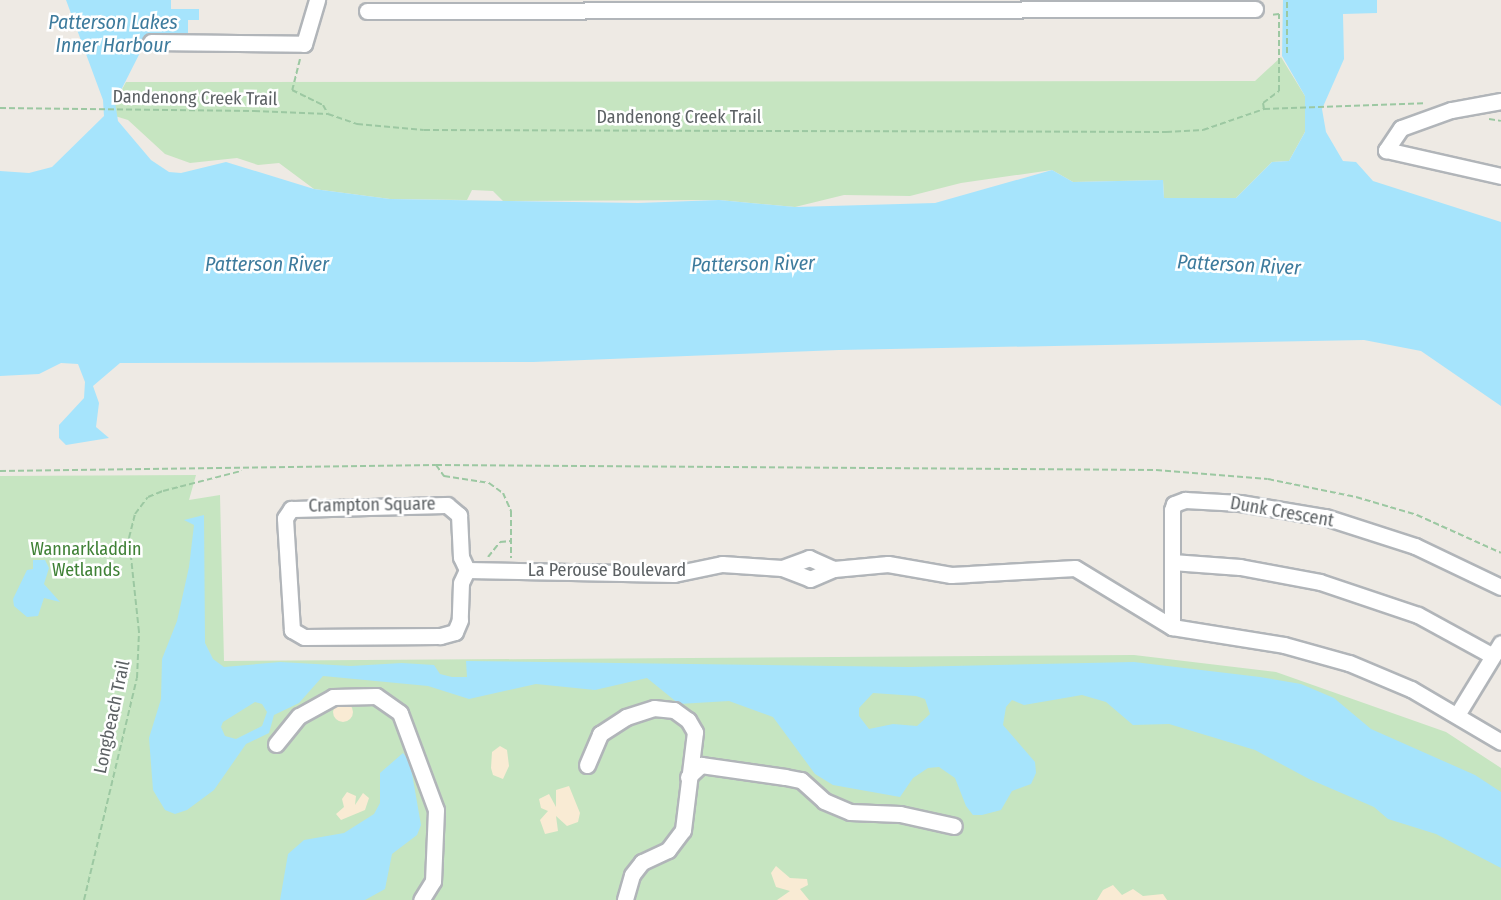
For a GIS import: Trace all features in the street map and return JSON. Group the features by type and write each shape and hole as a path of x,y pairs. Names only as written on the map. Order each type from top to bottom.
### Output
{"street":[{"path":"151,42 296,44 316,0"},
{"path":"367,11 423,7 1255,9"},
{"path":"1501,101 1451,110 1401,128 1386,150 1501,176"},
{"name":"Dunk Crescent","path":"1172,627 1174,504 1185,500 1240,503 1325,517 1438,555 1501,586"},
{"name":"Crampton Square","path":"447,505 459,515 461,557 467,570 460,587 459,626 452,634 301,636 290,624 286,516 301,506 447,505"},
{"name":"La Perouse Boulevard","path":"467,570 674,574 720,564 782,568 809,558 834,569 888,564 951,575 1075,568 1172,627 1316,652 1393,680 1501,742"},
{"path":"1172,562 1240,567 1330,585 1418,615 1497,650 1457,715"},
{"path":"276,744 298,716 333,697 376,696 400,713 436,810 433,880 421,900"},
{"path":"587,765 600,734 626,717 654,708 674,710 688,720 695,732 696,747 688,777 685,819 678,842 642,862 632,875 625,900"},
{"path":"688,777 702,765 801,780 824,801 850,812 900,814 954,826"}],"path":[{"path":"1287,0 1287,53"},
{"path":"1264,109 1263,103 1279,91 1279,14 1270,15"},
{"path":"296,44 292,90 323,105 328,114"},
{"name":"Dandenong Creek Trail","path":"0,108 328,114 357,124 424,130 1166,132 1203,130 1264,109 1357,108"},
{"path":"436,465 444,476 489,483 503,493 511,511 510,570"},
{"path":"0,471 244,470 436,465 1028,467 1230,475 1306,485 1404,510 1501,553"},
{"name":"Longbeach Trail","path":"84,900 136,678 139,632 129,544 135,514 148,497 244,470"},
{"path":"486,570 485,561 494,548 511,541"}],"green space":[{"path":"1281,57 1305,96 1306,130 1289,161 1272,162 1236,198 1164,198 1163,180 1073,182 1052,170 961,183 910,196 844,195 795,207 719,200 503,201 493,191 472,190 467,200 390,199 314,189 279,163 258,165 237,158 190,163 165,154 128,120 115,116 115,102 126,82 1255,81"},
{"name":"Wannarkladdin Wetlands","path":"196,475 189,500 220,495 224,661 1134,655 1276,672 1446,732 1501,768 1501,900 0,900 0,476"}],"sand":[{"path":"343,702 350,705 353,712 350,719 343,722 336,719 333,712 336,705"},
{"path":"500,746 507,750 509,766 503,779 493,775 491,768 492,752"},
{"path":"569,786 580,813 578,822 567,826 556,816 558,831 545,834 540,820 548,811 541,808 539,799 549,794 556,807 556,790"},
{"path":"347,792 356,796 355,805 363,793 369,798 365,810 341,820 336,814 344,807 342,799"},
{"path":"776,866 790,878 807,879 808,885 800,889 809,900 777,900 790,891 776,887 771,873"},
{"path":"1113,885 1122,895 1133,889 1143,896 1163,894 1167,900 1097,900 1103,890"}],"water":[{"path":"66,0 171,0 171,9 199,9 199,20 188,20 188,35 149,35 115,102 118,121 151,160 169,172 181,173 226,162 314,189 390,199 638,203 719,200 795,207 935,203 1052,170 1073,182 1163,180 1164,198 1236,198 1272,162 1289,161 1305,132 1305,96 1282,56 1283,0 1377,0 1377,13 1343,14 1344,59 1322,109 1326,132 1343,161 1356,162 1373,181 1501,222 1501,406 1421,351 1364,340 839,350 533,362 120,363 93,386 99,403 96,427 109,438 66,445 59,438 59,425 84,398 85,382 78,364 61,363 39,374 0,376 0,171 29,173 52,167 104,116 103,100"},
{"path":"204,515 205,643 213,659 224,667 280,662 351,666 402,663 434,665 440,674 467,677 466,661 909,667 1134,662 1260,677 1301,684 1334,698 1371,729 1475,775 1501,792 1501,868 1436,834 1388,819 1374,807 1309,779 1255,750 1169,724 1133,725 1106,702 1082,695 1024,705 1012,700 1006,707 1003,725 1035,762 1036,773 1031,784 1012,791 1001,810 973,815 966,806 955,778 939,767 928,768 913,778 900,797 833,785 815,774 773,717 729,701 679,704 647,678 595,690 536,684 469,699 428,686 323,676 299,703 274,715 269,733 246,744 214,790 187,810 175,814 165,810 153,790 149,738 161,699 162,659 177,621 189,567 194,525 184,520","holes":["873,693 916,696 925,699 930,714 917,726 893,724 869,729 859,716 859,708","255,702 262,704 267,712 262,726 236,739 225,736 221,727 223,722"]},
{"path":"33,560 45,560 49,568 44,584 60,602 44,598 38,616 27,617 14,606 13,599 27,570 33,569"},
{"path":"403,753 410,762 421,825 417,835 392,854 385,889 365,900 280,900 288,854 304,840 344,833 374,814 380,803 380,773"}],"water label":[{"name":"Patterson Lakes Inner Harbour","path":"113,34"},
{"name":"Patterson River","path":"267,264"},
{"name":"Patterson River","path":"753,264"},
{"name":"Patterson River","path":"1239,265"}]}
